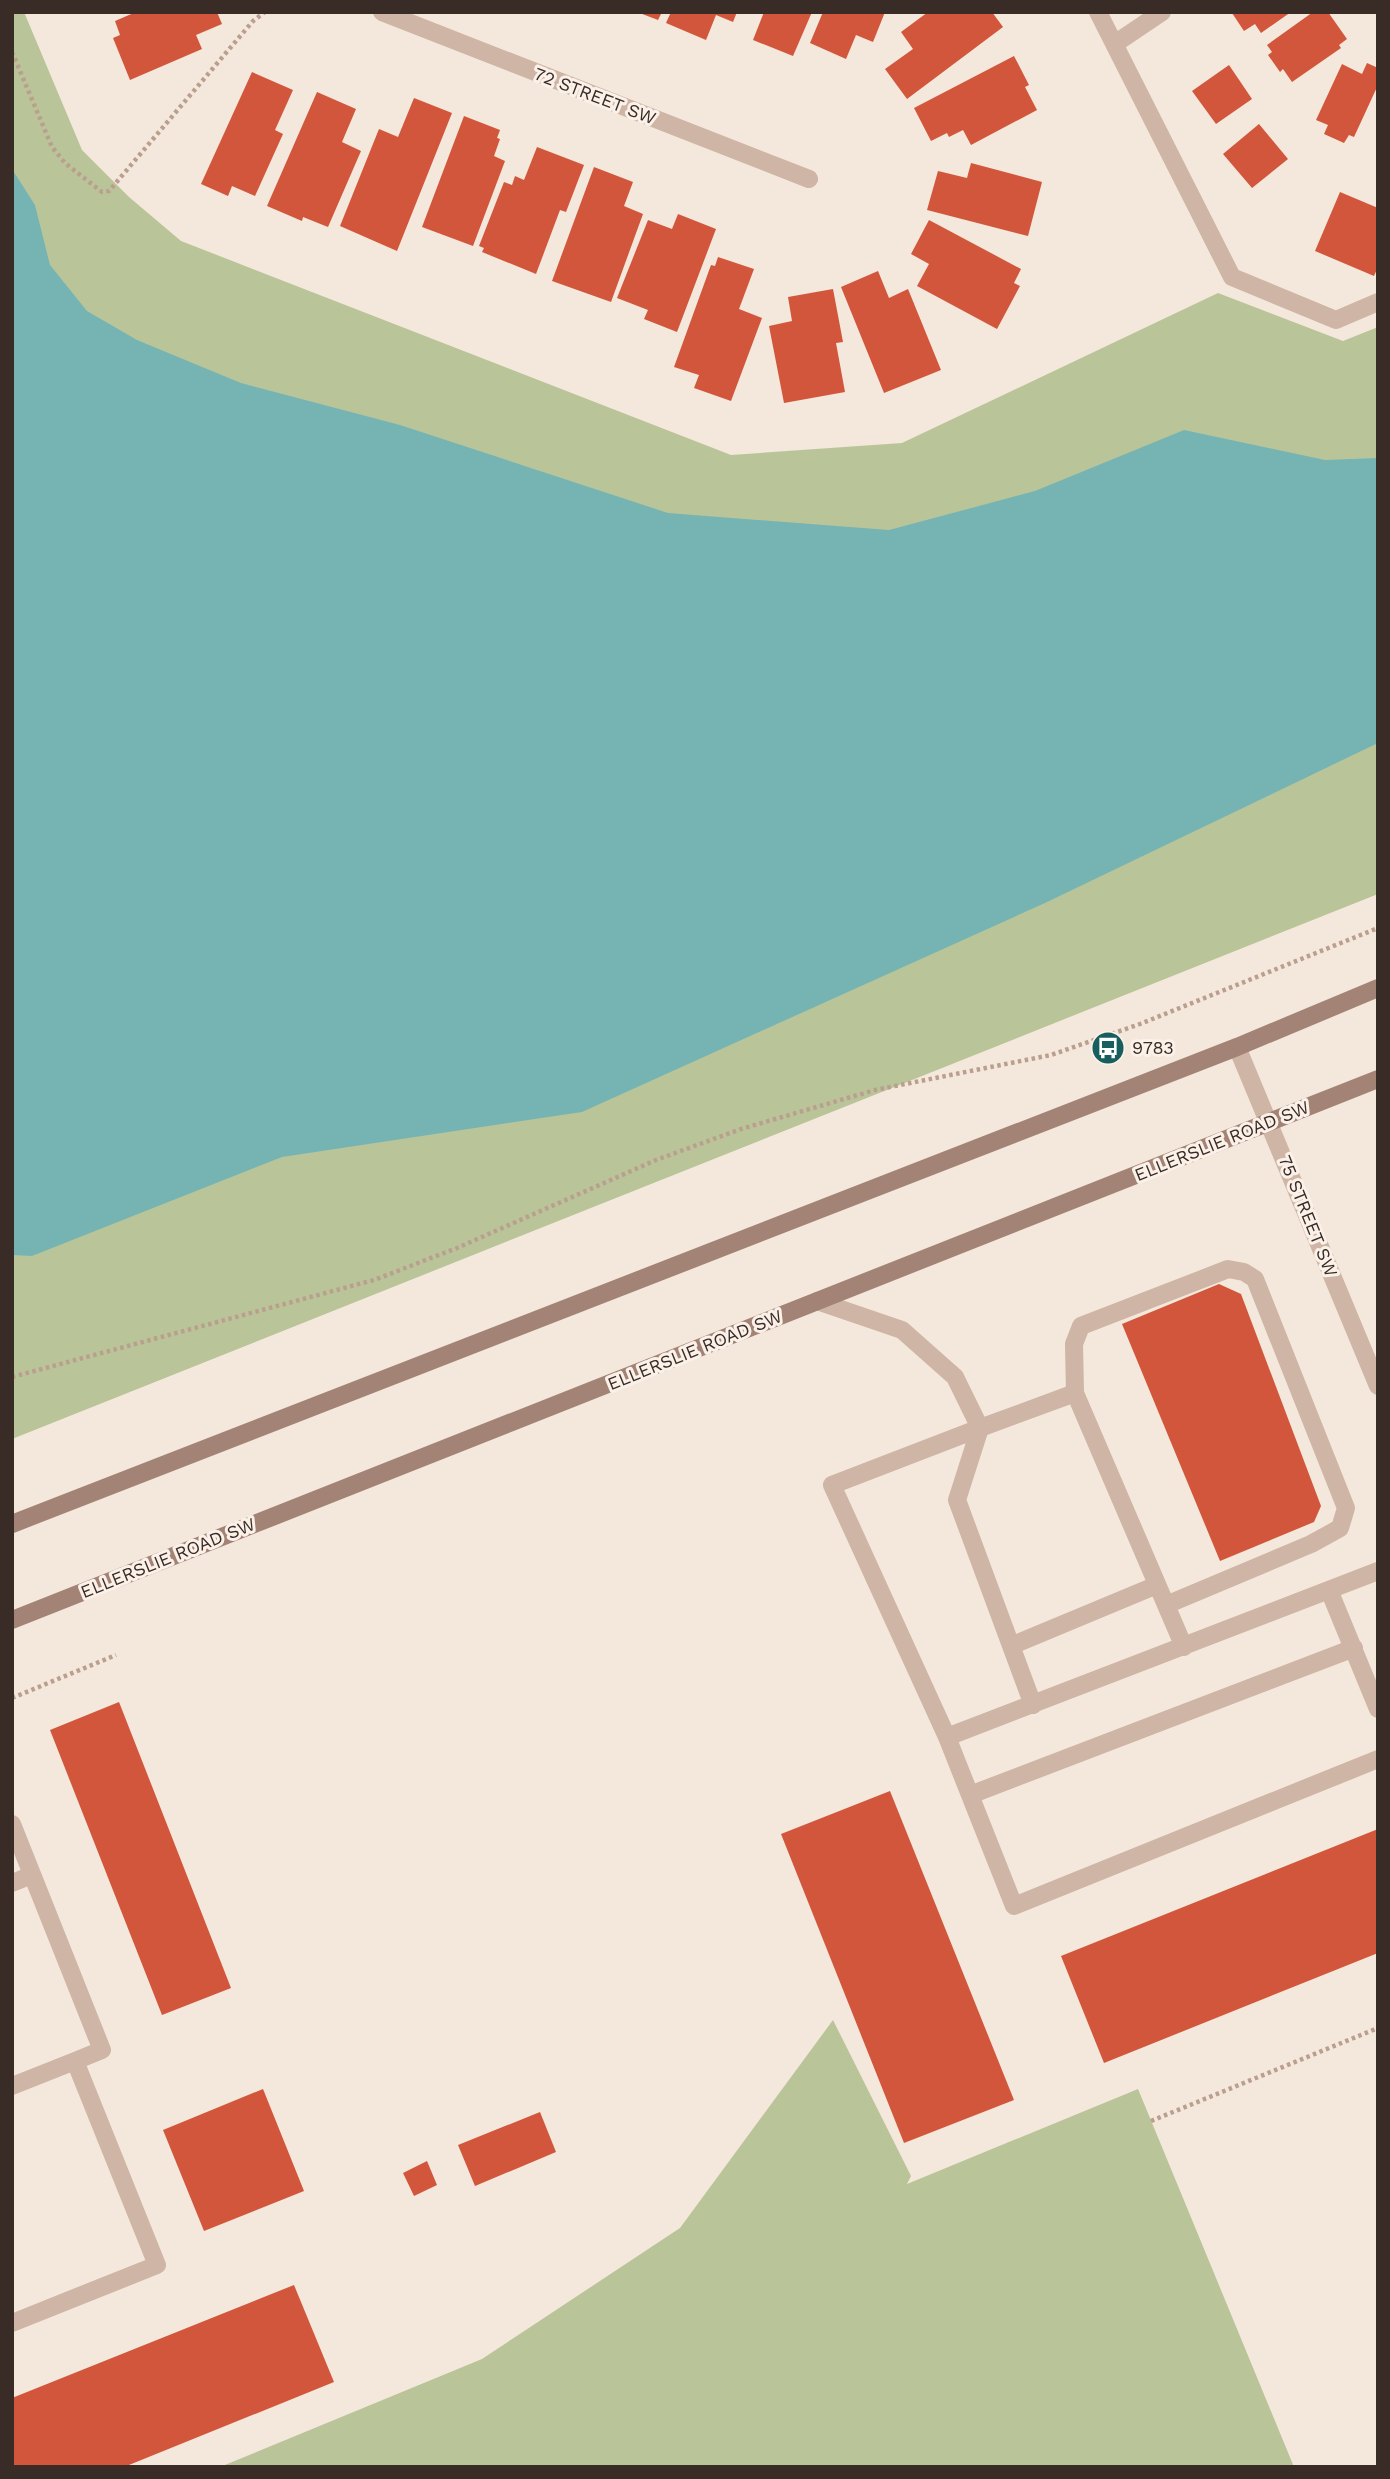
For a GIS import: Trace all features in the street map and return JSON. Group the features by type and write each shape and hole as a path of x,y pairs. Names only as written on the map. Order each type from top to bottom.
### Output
{"main road":[{"path":"12,1524 1237,1047 1378,988"},
{"name":"ELLERSLIE ROAD SW","path":"12,1620 1378,1079"}],"street":[{"name":"72 STREET SW","path":"382,12 809,179"},
{"path":"1098,12 1232,277 1336,320 1378,302"},
{"path":"1116,43 1162,12"},
{"name":"75 STREET SW","path":"1237,1047 1378,1386"},
{"path":"1166,1605 1311,1544 1340,1528 1346,1507 1255,1279 1244,1272 1228,1269 1081,1326 1074,1344 1074,1393 1184,1647"},
{"path":"817,1301 902,1330 955,1377 980,1428 957,1500 1013,1645 1033,1705"},
{"path":"1074,1393 832,1485 947,1738 1014,1906 1378,1759"},
{"path":"947,1738 1378,1571"},
{"path":"1013,1645 1157,1585"},
{"path":"1329,1590 1378,1709"},
{"path":"970,1795 1354,1648"},
{"path":"12,1824 102,2050 12,2086"},
{"path":"12,1883 32,1875"},
{"path":"12,2323 156,2265 75,2061"}],"path":[{"path":"12,52 52,147 65,163 102,192 109,191 253,21 265,12"},
{"path":"12,1377 374,1280 457,1248 656,1160 717,1138 875,1090 1051,1055 1140,1024 1378,928"},
{"path":"12,1698 116,1656"},
{"path":"1152,2122 1378,2028"}],"green space":[{"path":"12,12 24,12 82,150 129,197 181,241 731,455 902,443 1218,293 1343,341 1378,327 1378,894 12,1439"},
{"path":"833,2020 911,2176 907,2184 1138,2089 1294,2467 220,2467 482,2359 680,2228"}],"water":[{"path":"12,169 35,205 50,265 87,311 137,340 241,383 400,425 668,513 889,530 1035,491 1184,430 1325,460 1378,458 1378,743 1045,903 582,1112 282,1157 32,1256 12,1255"}],"building":[{"path":"136,12 217,12 222,24 196,35 202,49 130,80 113,38 120,35 115,21"},
{"path":"637,12 662,12 658,20"},
{"path":"671,12 737,12 733,22 716,15 706,40 666,23"},
{"path":"764,12 812,12 793,56 753,40"},
{"path":"823,12 885,12 873,42 856,35 846,59 810,43"},
{"path":"928,12 992,12 1003,27 907,99 885,69 913,49 901,32"},
{"path":"1291,12 1261,33 1255,24 1244,31 1232,13"},
{"path":"1313,12 1328,12 1347,39 1339,45 1341,48 1292,82 1283,69 1280,72 1268,55 1272,52 1267,45"},
{"path":"1014,56 1029,85 1025,87 1037,110 971,145 963,130 949,137 947,133 931,141 914,108"},
{"path":"1367,63 1378,68 1378,85 1354,137 1349,135 1344,143 1324,134 1328,125 1316,120 1342,64 1362,74"},
{"path":"1229,65 1252,99 1216,124 1192,91"},
{"path":"252,72 293,90 275,130 283,134 255,196 232,186 228,196 201,184"},
{"path":"317,92 356,109 342,142 361,151 328,227 303,217 302,221 267,206"},
{"path":"414,98 452,113 397,251 340,226 379,129 398,137"},
{"path":"464,116 500,130 494,156 505,161 473,246 422,227"},
{"path":"1259,124 1288,159 1252,188 1223,154"},
{"path":"537,147 584,165 566,212 560,210 536,274 482,252 484,248 479,246 504,182 512,185 515,176 524,180"},
{"path":"971,163 1042,182 1028,236 927,210 938,171 967,178"},
{"path":"594,167 633,182 624,206 643,214 611,302 552,281"},
{"path":"1340,192 1378,208 1378,267 1374,276 1315,251"},
{"path":"678,214 716,229 677,332 644,319 648,310 617,298 648,220 672,229"},
{"path":"929,220 1021,269 1014,283 1020,286 997,329 917,286 929,264 911,254"},
{"path":"718,257 754,269 739,309 762,318 731,401 694,388 699,375 674,367 711,265 715,266"},
{"path":"878,271 889,298 908,289 941,370 884,393 841,287"},
{"path":"833,289 843,342 836,343 845,392 784,403 769,326 792,321 788,297"},
{"path":"1219,1284 1241,1294 1321,1506 1314,1522 1220,1561 1122,1324"},
{"path":"119,1702 231,1988 162,2015 50,1730"},
{"path":"890,1791 1014,2100 904,2143 781,1834"},
{"path":"1378,1829 1378,1953 1104,2063 1061,1956"},
{"path":"263,2089 304,2191 204,2231 163,2130"},
{"path":"540,2112 556,2152 475,2186 458,2145"},
{"path":"427,2161 437,2185 414,2196 403,2173"},
{"path":"294,2285 334,2382 124,2467 12,2467 12,2398"}],"place":[{"name":"9783","path":"1108,1048"}]}
